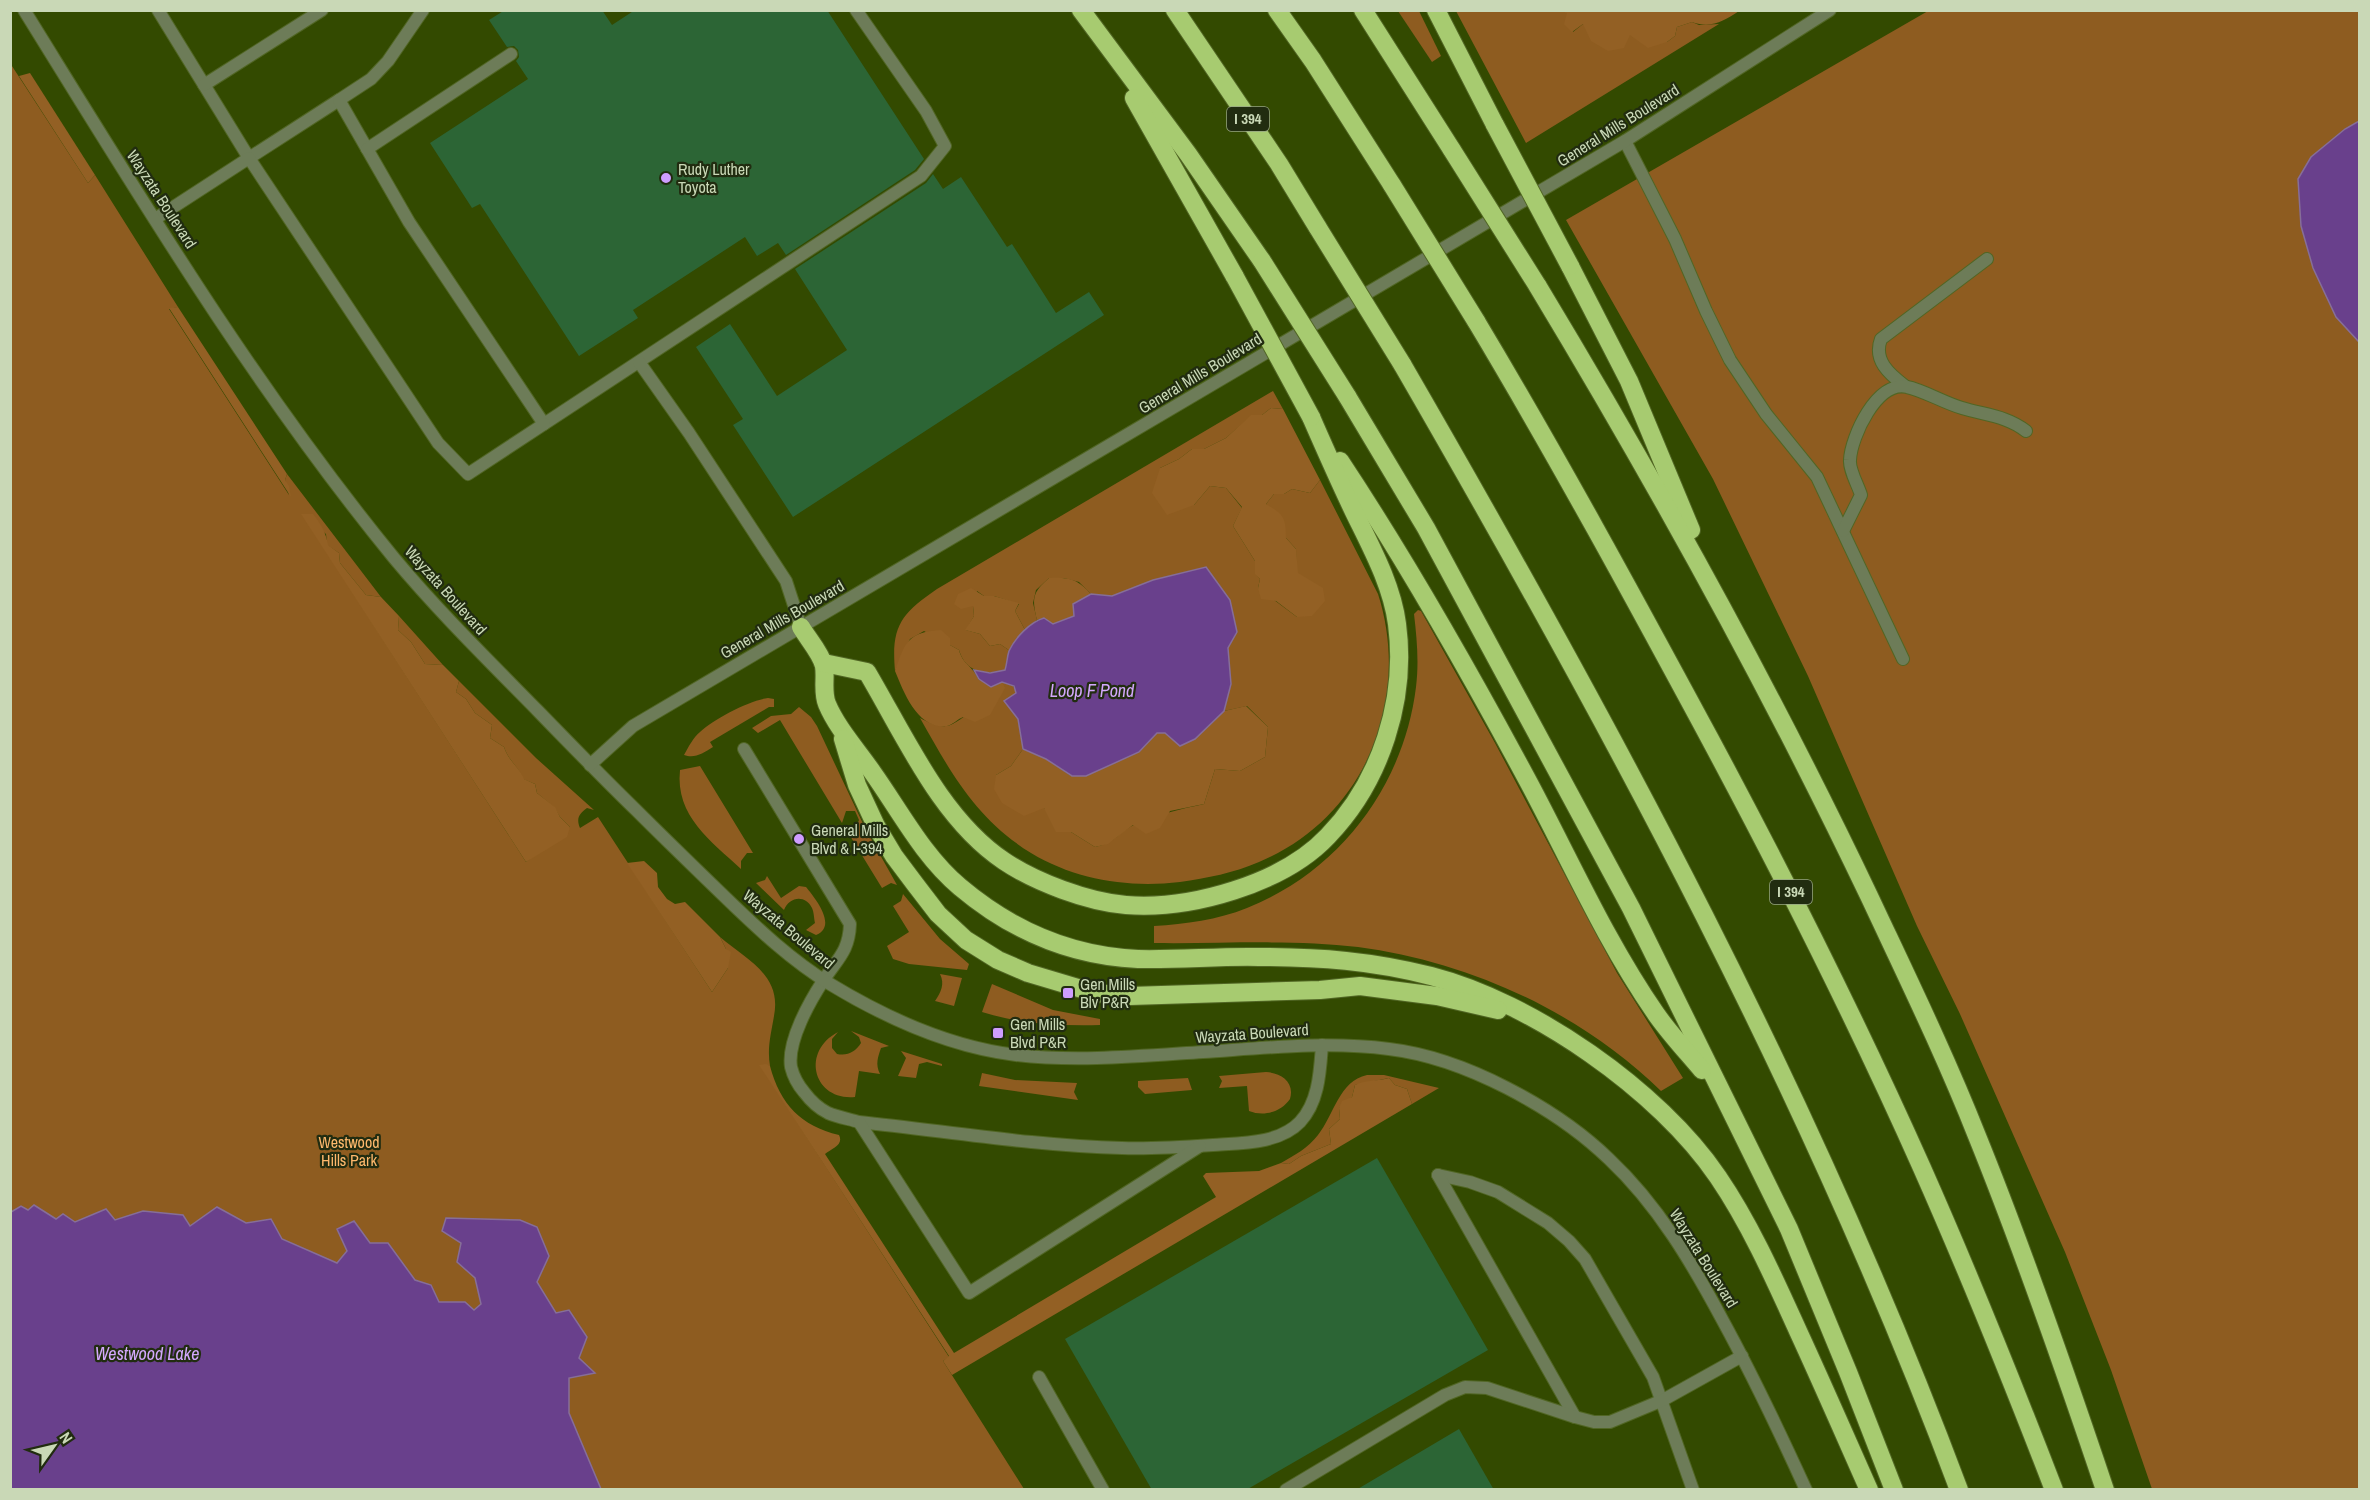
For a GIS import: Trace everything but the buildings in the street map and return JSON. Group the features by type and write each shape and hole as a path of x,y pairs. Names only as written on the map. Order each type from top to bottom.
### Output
{"highway":[{"path":"1081,10 1188,154 1262,261 1347,396 1425,528 1501,666 1631,908 1789,1228 1894,1490"},
{"name":"I 394","path":"1175,10 1279,164 1402,364 1573,663 1724,954 1789,1086 1838,1194 1925,1399 1959,1490"},
{"name":"I 394","path":"1277,10 1313,61 1392,185 1544,434 1768,846 1921,1165 1965,1266 2054,1490"},
{"path":"1363,10 1537,285 1623,427 1725,612 1845,847 1940,1048 2018,1239 2105,1490"},
{"path":"1436,10 1629,381 1725,612"},
{"path":"824,663 867,672 951,811 978,840 1003,860 1051,886 1125,905 1196,901 1222,896 1278,872 1327,838 1346,815 1365,786 1388,734 1398,683 1397,623 1390,593 1374,552 1311,417 1098,33"},
{"path":"1311,417 1391,539 1420,589 1529,783 1611,940 1656,1015 1720,1092"},
{"path":"801,627 824,663 825,701 838,723 936,863 974,897 1006,921 1034,936 1068,947 1135,958 1342,959 1385,965 1435,977 1490,996 1532,1019 1607,1066 1640,1092 1690,1142 1717,1176 1770,1269 1869,1490"},
{"path":"838,723 857,785 876,826 894,856 915,884 938,914 966,940 998,960 1028,973 1095,993 1130,996 1320,990 1359,986 1437,996 1532,1019"}],"street":[{"name":"Wayzata Boulevard","path":"24,10 155,219 272,398 396,560 447,619 590,765 743,915 779,947 823,980 868,1006 910,1026 966,1045 1016,1055 1146,1056 1322,1045 1387,1048 1432,1057 1488,1078 1537,1103 1579,1132 1611,1160 1649,1203 1692,1266 1742,1356 1806,1490"},
{"path":"158,10 249,158 438,443 468,474 921,176 945,146 926,111 856,10"},
{"path":"204,85 321,10"},
{"path":"155,219 371,79 383,67 423,10"},
{"name":"General Mills Boulevard","path":"590,765 633,726 1625,141 1830,10"},
{"path":"367,149 511,54"},
{"path":"339,100 409,222 544,424"},
{"path":"1625,141 1675,239 1730,360 1766,414 1817,477 1903,659"},
{"path":"1987,259 1881,339 1878,346 1881,361 1905,386 1955,406 2013,421 2026,431"},
{"path":"639,362 689,433 786,581 801,627"},
{"path":"1843,531 1861,495 1850,462 1854,443 1862,424 1877,398 1883,393 1905,386"},
{"path":"744,749 850,924 850,939 844,954 823,980 800,1022 792,1048 791,1066 799,1085 811,1102 827,1113 859,1122 1101,1147 1201,1146 1249,1142 1271,1138 1291,1130 1300,1122 1309,1110 1319,1083 1322,1045"},
{"path":"859,1122 969,1293 1201,1146"},
{"path":"1575,1417 1438,1175 1470,1182 1498,1192 1548,1222 1585,1259 1653,1377 1694,1490"},
{"path":"1286,1490 1445,1395 1465,1387 1487,1388 1575,1417 1594,1422 1610,1422 1663,1400 1742,1356"},
{"path":"1039,1377 1103,1490"}],"green space":[{"path":"1398,11 1419,11 1441,56 1432,62"},
{"path":"1456,11 1568,12 1573,32 1583,24 1667,42 1675,36 1677,27 1692,22 1699,25 1719,24 1526,143"},
{"path":"1928,11 2359,11 2359,1489 2152,1489 2111,1370 2065,1252 1960,1014 1917,926 1808,676 1713,479 1566,220"},
{"name":"Westwood Hills Park","path":"10,63 88,183 95,175 178,307 169,309 289,495 285,480 287,474 381,597 366,595 340,563 339,553 327,545 326,534 302,514 526,862 570,827 554,807 537,793 535,784 523,779 504,747 490,738 492,725 475,713 466,699 456,692 459,681 536,758 594,810 587,808 580,814 578,822 580,828 598,817 712,992 728,968 726,949 720,937 751,961 768,979 775,1002 769,1047 770,1066 760,1065 949,1357 943,1361 1024,1489 11,1489"},
{"path":"1273,391 1283,409 1271,408 1262,415 1251,416 1226,438 1204,449 1192,449 1179,459 1160,468 1194,505 1210,486 1226,488 1242,508 1233,526 1255,561 1255,573 1260,579 1258,588 1297,617 1296,549 1286,538 1266,504 1274,494 1284,494 1292,489 1310,493 1320,480 1378,594 1387,634 1389,674 1383,714 1371,751 1352,786 1327,816 1296,842 1259,862 1240,869 1180,882 1141,884 1084,876 1048,862 1012,840 980,810 954,776 920,718 936,725 953,724 968,714 1002,682 1013,686 1017,693 1004,701 1018,719 1023,749 1011,766 996,775 1044,808 1071,832 1095,847 1102,845 1144,820 1204,804 1215,769 1240,771 1265,757 1268,727 1247,706 1224,711 1231,684 1228,648 1230,600 1206,567 1153,580 1112,596 1091,594 1079,582 1064,578 1049,578 1036,590 1033,603 1037,620 1025,630 1015,611 1019,604 994,596 984,596 977,591 973,606 974,616 966,630 980,634 990,646 1000,644 1010,651 1005,670 990,672 971,668 962,658 959,650 924,631 910,639 895,671 895,643 901,622 915,606 937,589"},
{"path":"1418,610 1421,611 1495,743 1617,973 1683,1078 1661,1091 1595,1037 1559,1015 1482,978 1441,965 1400,954 1333,945 1282,942 1154,943 1154,926 1190,923 1224,916 1280,892 1311,872 1338,848 1362,820 1382,790 1398,758 1409,723 1417,678 1414,614"},
{"path":"399,616 443,665 425,664 411,642 398,630"},
{"path":"768,698 774,699 774,707 769,707 710,742 713,747 702,753 695,756 684,755 695,737 714,721 742,706"},
{"path":"799,707 811,717 817,726 865,828 897,885 891,883 882,888 844,826 857,825 859,820 855,811 846,811 842,823 780,720 758,733 752,728 771,716 791,714"},
{"path":"700,766 753,853 747,853 741,861 741,869 697,826 683,801 680,770"},
{"path":"767,876 781,898 799,886 806,887 823,912 825,925 822,931 816,935 806,930 815,923 812,908 805,901 793,900 784,910 756,883 765,880"},
{"path":"903,894 940,939 969,964 967,970 909,964 893,959 887,946 909,932 893,906 901,901"},
{"path":"940,974 962,978 954,1006 935,1001 942,988"},
{"path":"992,984 1053,1010 1100,1019 1100,1025 1041,1023 982,1012"},
{"path":"851,1031 889,1046 881,1048 880,1051 877,1064 880,1074 859,1071 855,1097 841,1096 830,1091 817,1074 816,1062 819,1051 826,1041 838,1032 832,1039 832,1048 837,1054 848,1054 856,1049 861,1043 859,1037"},
{"path":"901,1051 942,1064 942,1066 927,1062 919,1064 916,1078 898,1076 906,1058"},
{"path":"1266,1072 1282,1076 1289,1083 1291,1093 1290,1099 1282,1107 1272,1112 1249,1111 1247,1086 1219,1088 1222,1081 1219,1076"},
{"path":"982,1073 1015,1080 1077,1083 1074,1092 1078,1100 979,1086"},
{"path":"1367,1075 1384,1075 1439,1088 1412,1104 1407,1089 1395,1085 1389,1078 1355,1085 1352,1097 1339,1108 1340,1119 1329,1129 1331,1144 1301,1156 1289,1164 1281,1163 1314,1140 1324,1127 1343,1091 1358,1078"},
{"path":"1188,1078 1192,1090 1145,1094 1138,1087 1138,1081"}],"shaded area":[{"path":"1561,11 1739,11 1717,23 1705,25 1692,22 1677,27 1675,36 1667,42 1648,48 1630,35 1624,48 1608,51 1591,41 1583,24 1572,32 1564,24 1567,13"},
{"path":"30,73 95,175 88,183 19,76"},
{"path":"178,307 287,474 285,480 291,497 169,308"},
{"path":"1271,408 1283,409 1320,480 1310,493 1292,489 1284,494 1274,494 1266,504 1280,514 1284,521 1286,538 1296,549 1298,573 1323,588 1325,601 1312,616 1297,617 1276,601 1261,599 1258,588 1260,579 1255,574 1255,561 1233,526 1242,507 1226,488 1210,486 1194,505 1167,515 1152,493 1160,468 1179,459 1192,449 1204,449 1226,438 1251,415 1262,415"},
{"path":"301,514 313,514 323,529 328,545 339,553 340,563 366,595 381,597 399,616 398,630 411,642 425,664 443,665 459,681 456,692 466,699 475,713 492,725 490,738 504,747 524,779 535,784 537,793 555,807 560,817 570,827 567,837 526,862"},
{"path":"1049,578 1073,580 1091,594 1073,604 1075,616 1053,624 1044,618 1037,620 1034,606 1036,592"},
{"path":"971,588 984,596 994,596 1019,603 1015,611 1025,630 1010,651 1000,644 990,646 980,634 965,630 974,616 973,606 961,609 954,604 958,594"},
{"path":"941,630 950,638 950,645 959,650 979,680 1002,682 1005,688 990,715 975,722 963,717 947,726 937,726 920,716 908,699 895,671 905,646 909,640 921,633"},
{"path":"1246,706 1268,727 1265,757 1240,771 1215,769 1204,804 1170,811 1160,828 1146,834 1133,825 1108,844 1095,847 1071,832 1056,832 1044,808 1024,816 1002,803 994,789 996,775 1011,766 1023,749 1046,759 1071,776 1139,752 1157,733 1195,739 1224,711"},
{"path":"644,861 657,873 658,887 667,899 675,904 685,902 720,937 726,949 731,952 728,968 712,992 627,863"},
{"path":"759,1065 770,1066 780,1092 794,1111 814,1126 839,1135 839,1144 825,1154 954,1353 1216,1197 1203,1176 1206,1173 1259,1171 1281,1163 1289,1164 1301,1156 1331,1144 1329,1129 1340,1119 1339,1108 1342,1101 1352,1097 1355,1085 1389,1078 1395,1085 1407,1089 1412,1104 952,1375 943,1361 949,1356"}],"water":[{"path":"2359,121 2359,342 2336,317 2313,268 2301,226 2298,179 2311,157 2345,129"},
{"name":"Loop F Pond","path":"1206,567 1230,600 1237,632 1228,648 1231,684 1224,711 1195,739 1180,746 1165,733 1157,733 1139,752 1086,776 1072,776 1046,759 1023,749 1018,719 1004,701 1016,693 1014,686 1002,682 991,687 979,679 974,670 990,673 1005,670 1008,653 1028,627 1044,618 1053,624 1074,616 1073,604 1091,594 1112,596 1153,580"},
{"name":"Westwood Lake","path":"34,1205 56,1219 63,1214 75,1222 106,1209 115,1220 143,1211 183,1215 190,1226 217,1207 246,1223 271,1219 282,1239 337,1263 347,1251 337,1229 354,1221 370,1243 388,1243 415,1280 431,1285 439,1302 465,1302 474,1310 481,1304 475,1278 457,1262 461,1243 442,1231 446,1218 520,1220 537,1227 549,1256 537,1282 556,1313 569,1310 587,1337 579,1358 595,1373 569,1378 569,1413 601,1489 11,1489 11,1212 21,1206 28,1210"}],"place":[{"name":"Rudy Luther Toyota","path":"666,178"},
{"name":"General Mills Blvd & I-394","path":"799,839"},
{"name":"Gen Mills Blv P&R","path":"1068,993"},
{"name":"Gen Mills Blvd P&R","path":"998,1033"}]}
